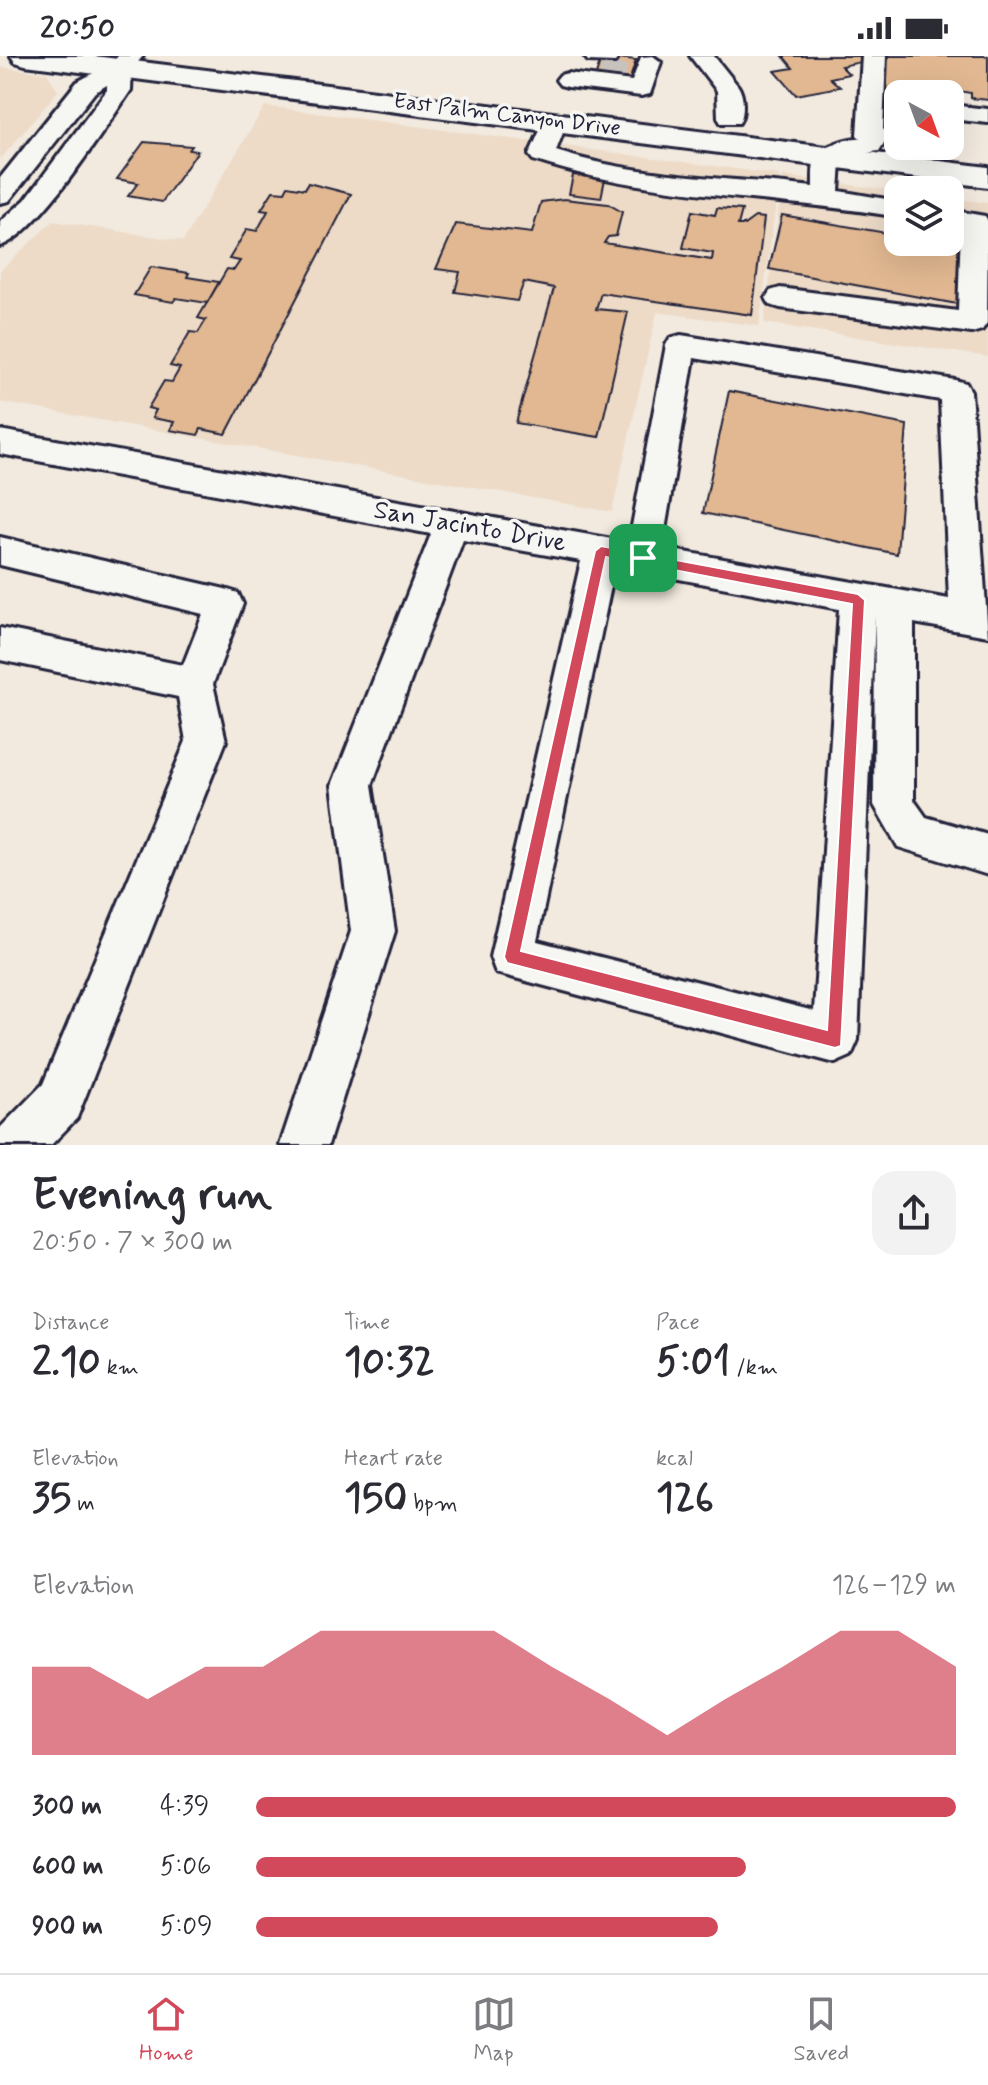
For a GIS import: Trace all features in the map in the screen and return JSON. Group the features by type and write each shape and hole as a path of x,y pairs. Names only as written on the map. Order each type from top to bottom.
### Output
{"main road":[{"name":"East Palm Canyon Drive","path":"25,56 126,62 494,114 581,74 828,158 988,177"},
{"name":"East Palm Canyon Drive","path":"230,56 581,74 730,118 882,136"},
{"path":"494,114 547,108 701,129 730,118"}],"street":[{"path":"702,56 729,91 730,118"},
{"path":"874,56 884,97"},
{"path":"0,195 86,87 126,62"},
{"path":"0,237 34,206 119,90 126,62"},
{"path":"646,69 641,89 581,74 542,155 566,164 643,180 825,197 884,207"},
{"path":"964,113 988,116"},
{"path":"825,197 828,158 853,146 870,146 882,136"},
{"path":"780,298 972,323 975,222 964,220"},
{"path":"643,558 681,345 955,391 978,619"},
{"name":"San Jacinto Drive","path":"0,442 978,619"},
{"path":"304,1145 373,931 352,785 452,524"},
{"path":"0,551 225,604 194,684 206,741 60,1101 17,1145"},
{"path":"601,551 512,957 835,1040 877,602"},
{"path":"877,602 895,674 894,805 913,833 988,855"},
{"path":"0,644 194,684"}],"shaded area":[{"path":"0,67 47,73 58,91 0,160"},
{"path":"265,106 780,175 759,326 657,312 612,512 0,402 0,271 53,221 183,241"},
{"path":"783,176 884,189 884,256 964,256 964,200 988,203 988,357 764,323"}],"building":[{"path":"602,56 636,60 628,85 594,81"},
{"path":"783,56 862,56 861,62 841,66 849,74 830,78 840,87 796,95 775,71 793,68"},
{"path":"880,56 988,56 988,100 971,98 971,93 964,92 964,80 884,80 884,90 878,90"},
{"path":"144,142 192,146 189,150 198,151 162,202 128,196 138,183 117,179"},
{"path":"573,175 605,179 601,198 569,194"},
{"path":"308,183 351,194 226,434 201,429 198,435 170,430 174,422 152,418 156,410 148,408 164,381 172,382 180,368 170,366 190,332 198,333 206,320 198,318 227,269 234,270 240,261 229,259 247,229 257,231 268,211 261,210 273,191 285,192 288,186 305,189"},
{"path":"564,199 608,204 622,212 616,236 608,237 604,243 712,260 713,253 683,248 692,211 715,215 717,208 742,210 738,225 744,225 755,217 764,218 752,315 601,293 596,309 628,312 599,437 516,423 554,288 524,282 517,301 455,292 460,272 436,269 456,224 532,233 541,202"},
{"path":"782,215 884,233 884,256 960,256 957,304 769,269"},
{"path":"151,267 219,282 207,303 176,298 173,302 134,295"},
{"path":"729,391 907,425 897,554 703,513"}],"tunnel":[{"path":"600,74 635,79"}],"route":[{"path":"601,551 643,558 858,600 835,1040 512,957 601,551"}]}
